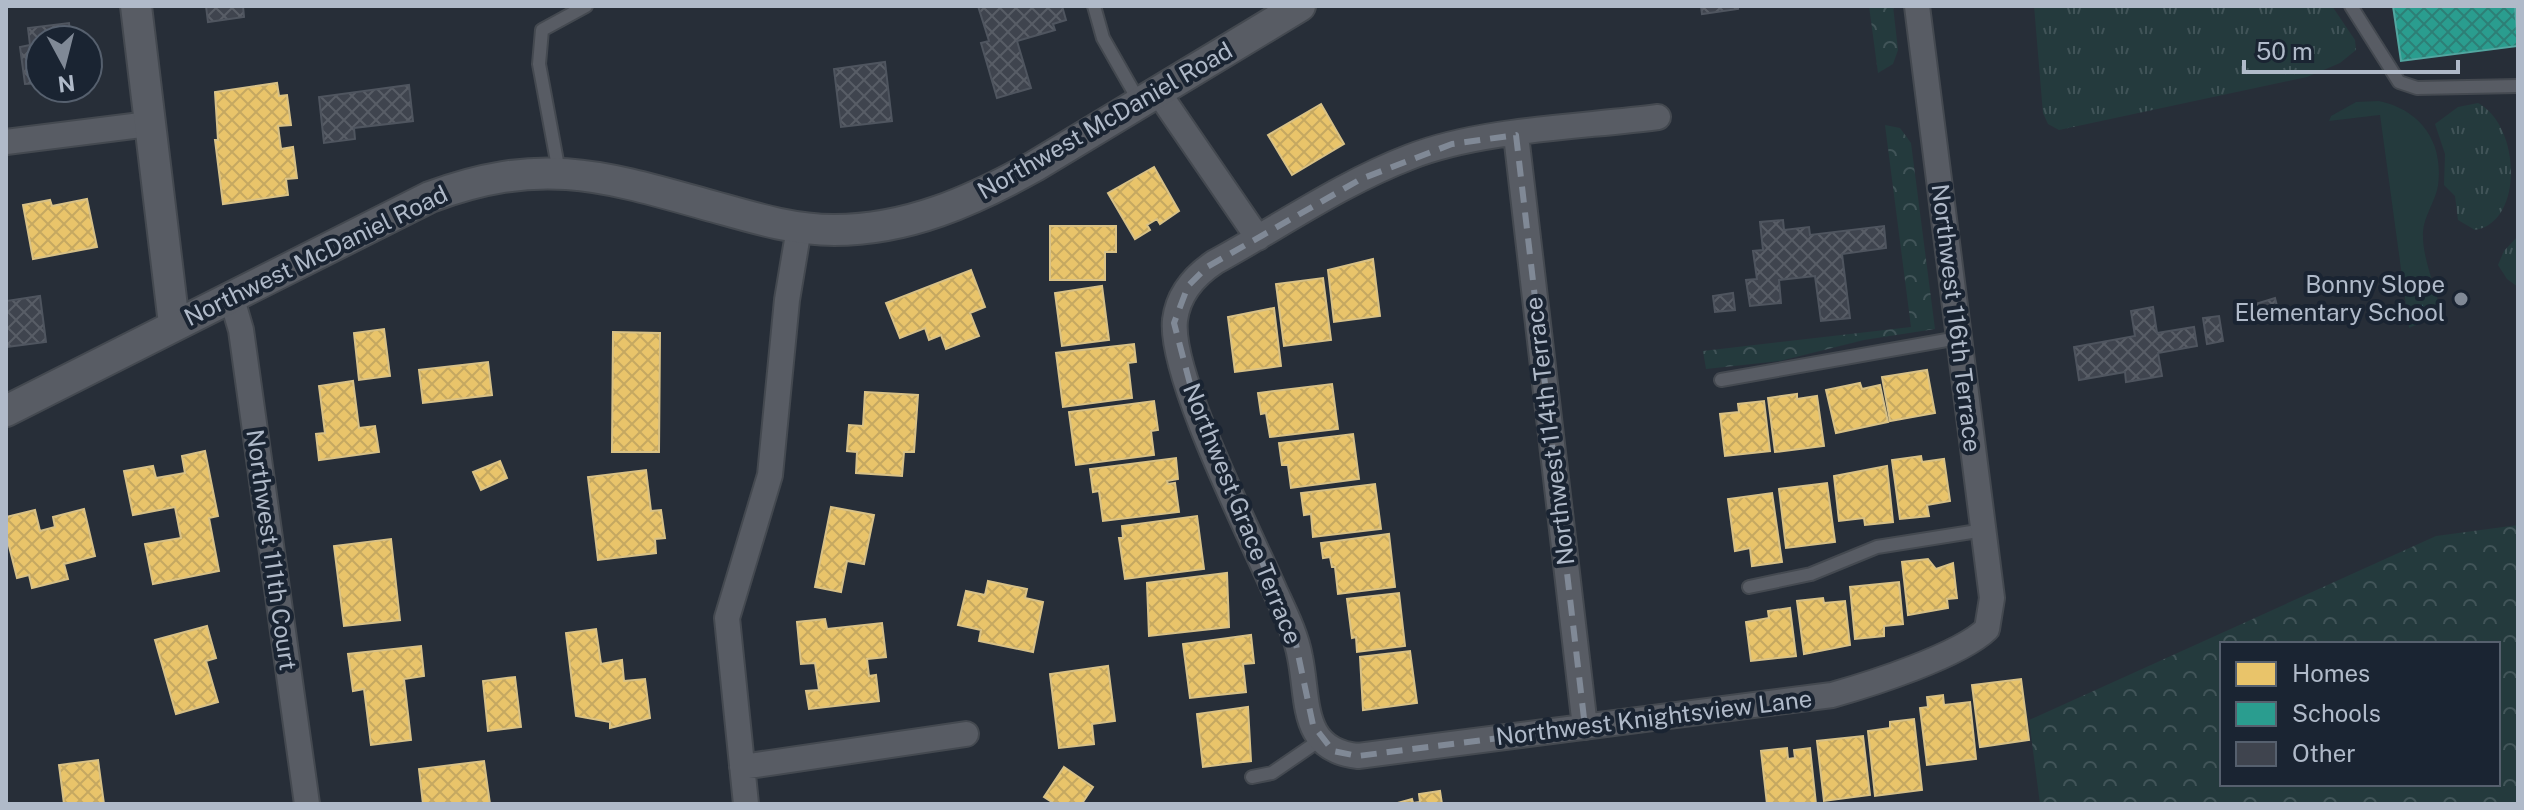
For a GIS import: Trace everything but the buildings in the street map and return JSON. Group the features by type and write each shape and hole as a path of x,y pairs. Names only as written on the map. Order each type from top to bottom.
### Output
{"street":[{"path":"136,6 174,324"},
{"name":"Northwest McDaniel Road","path":"6,411 430,197 488,178 559,172 603,176 799,228 832,230 894,225 948,208 1008,181 1300,6"},
{"name":"Northwest 116th Terrace","path":"1917,6 1984,530 1992,604 1987,629"},
{"path":"1149,97 1258,238 1361,179 1410,156 1452,144 1658,117"},
{"path":"6,142 149,124"},
{"name":"Northwest 114th Terrace","path":"1516,135 1585,727"},
{"path":"746,804 727,618 770,475 787,300 799,228"},
{"name":"Northwest Grace Terrace","path":"1258,238 1207,267 1183,295 1174,323 1185,375 1199,418 1294,635 1308,713 1318,737"},
{"name":"Northwest 111th Court","path":"231,296 241,330 307,804"},
{"name":"Northwest Knightsview Lane","path":"1318,737 1333,751 1358,756 1832,695 1903,671 1971,640 1987,629"},
{"path":"742,767 966,734"}],"lane":[{"path":"559,172 539,64 542,30 586,6"},
{"path":"1094,6 1103,38 1149,97"},
{"path":"2351,6 2399,82 2417,88 2518,86"},
{"path":"1721,380 1958,338"},
{"path":"1749,587 1811,574 1877,547 1984,530"},
{"path":"1252,777 1272,773 1318,737"}],"highlighted area":[{"path":"1516,135 1585,727 1358,756 1333,751 1313,725 1294,635 1199,418 1174,323 1188,286 1207,267 1361,179 1452,144"}],"green space":[{"path":"1869,6 1893,6 1898,50 1893,64 1878,73"},
{"path":"2034,6 2332,6 2355,40 2356,50 2340,63 2307,77 2059,130 2048,124 2043,113"},
{"path":"2379,101 2394,105 2418,120 2433,142 2439,170 2435,198 2423,232 2425,253 2441,315 2409,328 2380,115 2329,121 2331,116 2356,102"},
{"path":"2478,103 2492,115 2503,131 2511,172 2509,192 2502,210 2491,223 2475,230 2458,220 2455,196 2444,185 2445,154 2435,124 2458,107"},
{"path":"1885,125 1900,128 1911,143 1935,329 1864,340 1780,361 1706,369 1703,351 1911,327"},
{"path":"2518,236 2518,287 2507,279 2498,265 2504,251"},
{"path":"2518,525 2518,804 2040,804 2029,720 2436,536"}],"place":[{"name":"Bonny Slope Elementary School","path":"2461,299"}]}
